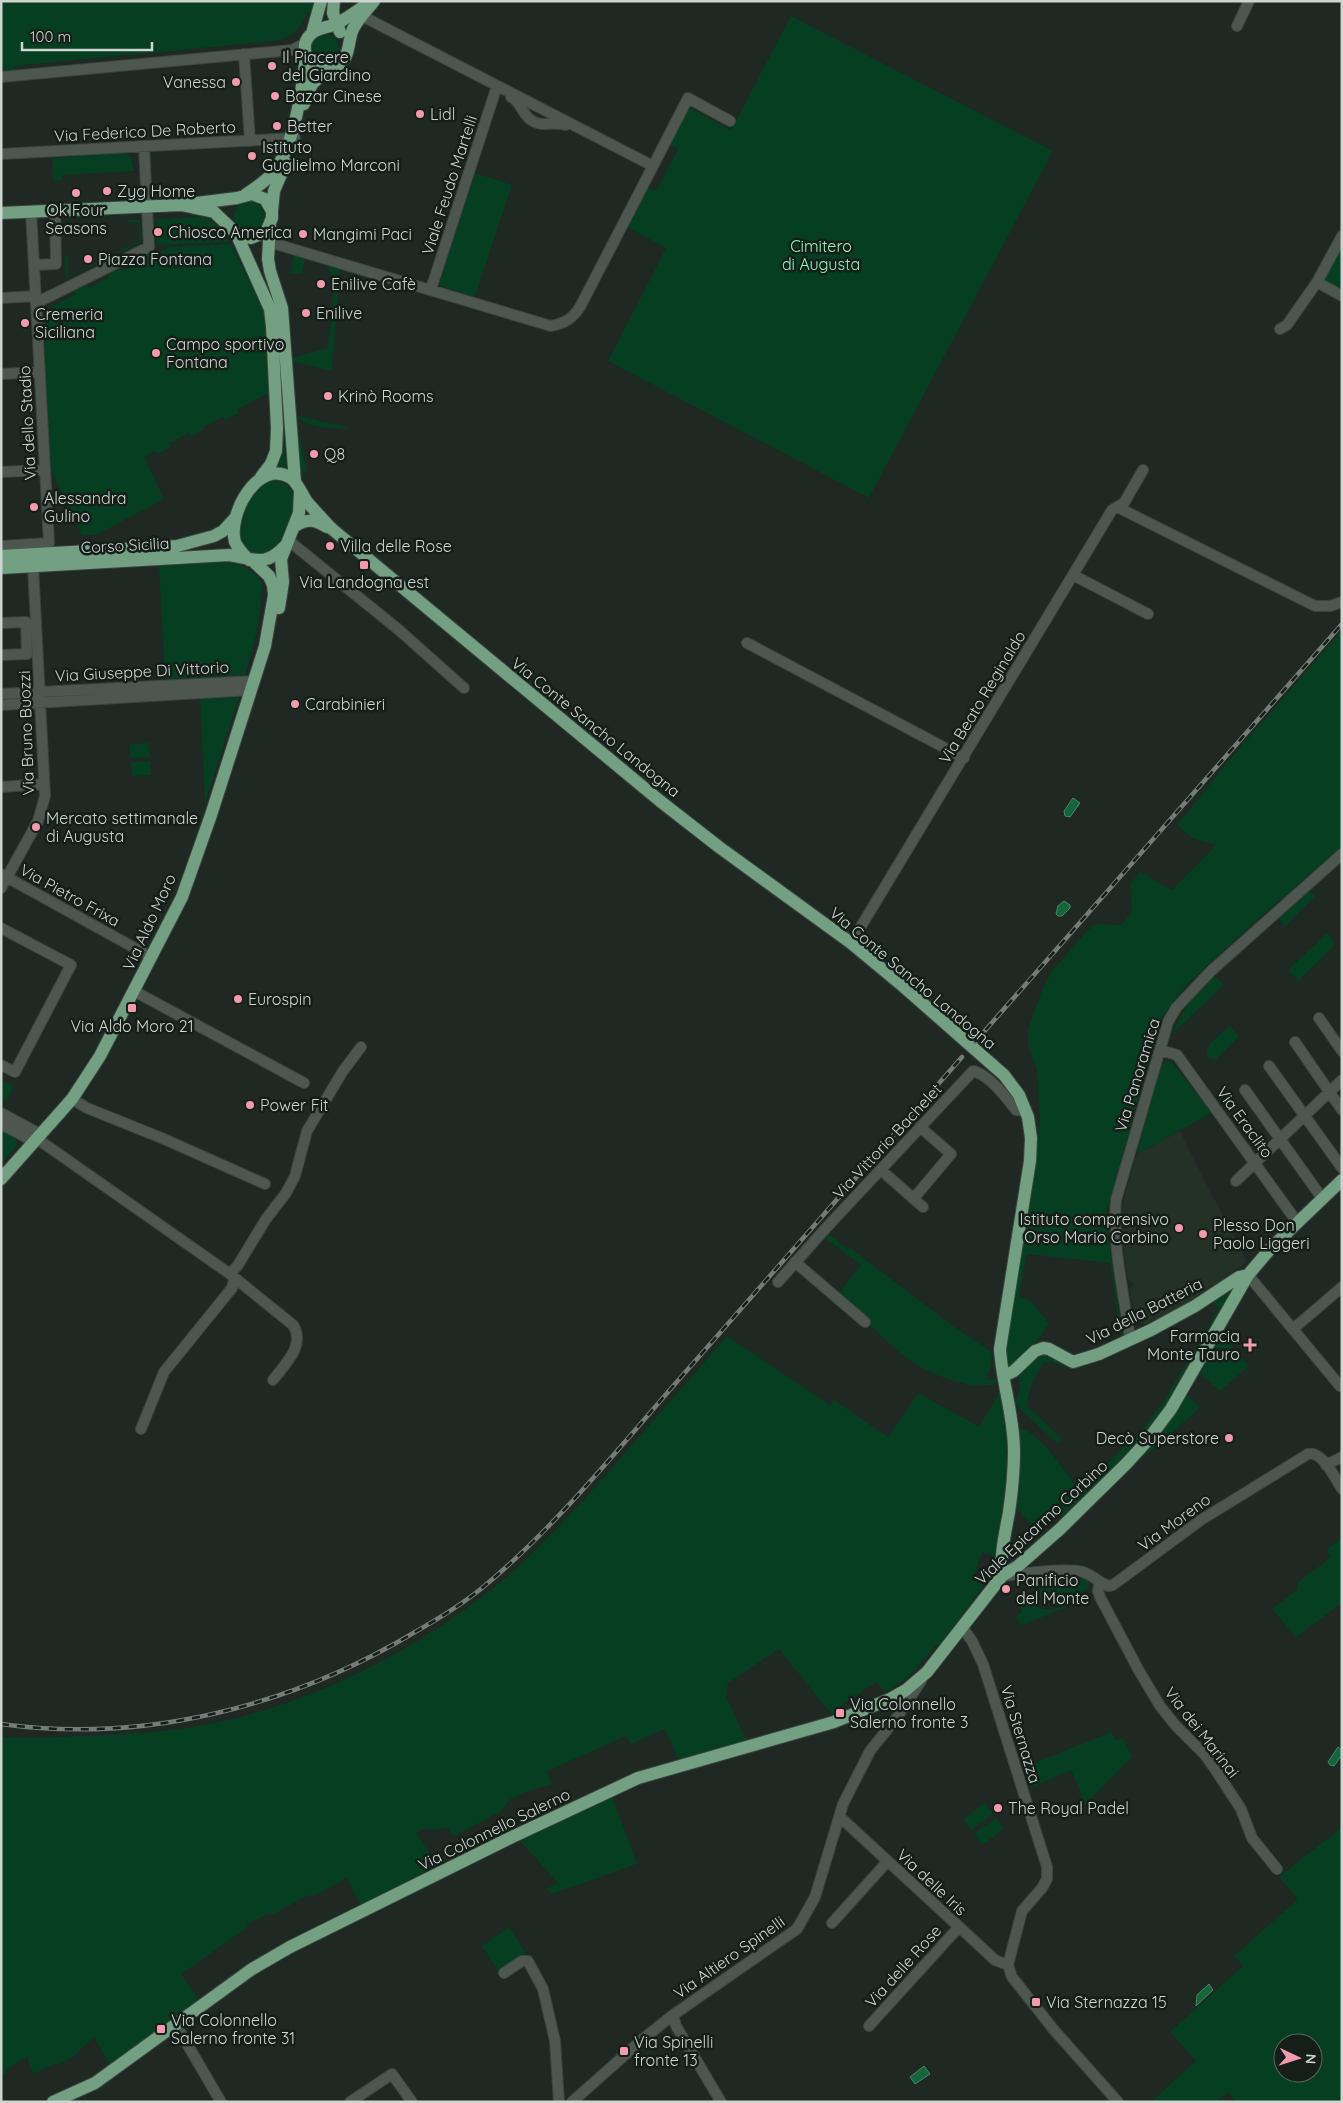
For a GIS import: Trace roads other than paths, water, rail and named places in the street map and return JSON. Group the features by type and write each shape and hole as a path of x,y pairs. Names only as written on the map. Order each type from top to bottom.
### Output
{"main road":[{"path":"265,646 274,594 273,585 269,576 238,547 235,540 236,517 254,483 271,464 276,451 277,428 270,309 228,215 233,203 270,176 292,139 309,38 321,1"},
{"path":"334,1 341,10 359,16"},
{"path":"334,1 335,28 347,44 347,50"},
{"path":"265,646 276,624 279,609 283,582 280,559 295,526 301,506 282,308 270,271 269,242 274,191 307,93 318,77 327,70 341,64 347,50 349,37 359,16 373,1"},
{"path":"309,38 317,29 335,28 359,16"},
{"path":"306,56 314,66 327,70"},
{"path":"1,212 147,207 241,196 259,196 265,199 272,211"},
{"path":"181,204 214,212 234,230 251,238 266,232 270,226"},
{"path":"261,477 276,473 298,486 308,503 332,529"},
{"name":"Corso Sicilia","path":"1,556 177,546 214,536 223,531 236,517"},
{"path":"295,526 301,522 315,520 332,529"},
{"name":"Via Conte Sancho Landogna","path":"332,529 660,801 850,943 904,987 1004,1075 1019,1095 1026,1110 1032,1138 1000,1349 1011,1412 1014,1448 1012,1492 1001,1557 1002,1576"},
{"path":"251,560 267,560 287,543"},
{"name":"Corso Sicilia","path":"1,568 229,555 251,560"},
{"name":"Via Aldo Moro","path":"1,1179 72,1099 100,1056 182,897 265,646"},
{"name":"Viale Epicarmo Corbino","path":"962,1627 1002,1576 1021,1570 1128,1463 1147,1441 1171,1409 1248,1275 1270,1248 1342,1180"},
{"name":"Via della Batteria","path":"1004,1376 1014,1372 1035,1351 1043,1348 1049,1349 1073,1362 1099,1354 1151,1330 1195,1306 1239,1277 1248,1275"},
{"name":"Via Colonnello Salerno","path":"53,2102 95,2083 252,1969 290,1947 512,1837 638,1778 834,1722 890,1699 906,1690 927,1672 962,1627"}],"street":[{"path":"1238,26 1249,1"},
{"path":"359,16 496,89 519,103 526,115 538,124 564,124 652,168"},
{"path":"359,16 652,168"},
{"path":"1,77 292,50 309,38"},
{"path":"244,54 250,141"},
{"name":"Viale Feudo Martelli","path":"431,289 496,89"},
{"path":"269,242 551,326 564,324 580,307 688,98 730,121"},
{"name":"Via Federico De Roberto","path":"1,154 292,139"},
{"path":"1,298 36,299 149,247 144,146"},
{"path":"34,264 56,264 55,210"},
{"name":"Via dello Stadio","path":"6,545 49,543 31,211"},
{"path":"1280,329 1287,325 1317,282 1342,236"},
{"path":"1317,282 1342,296"},
{"path":"1,374 40,372"},
{"path":"1,472 45,470"},
{"name":"Via Beato Reginaldo","path":"850,943 964,758 986,716 1112,510 1124,503 1143,470"},
{"path":"1117,507 1315,606 1330,606 1342,602"},
{"path":"287,543 399,630 464,688"},
{"path":"1,552 6,545"},
{"name":"Via Bruno Buozzi","path":"1,888 4,876 38,821 43,807 44,784 33,566"},
{"path":"1073,575 1148,614"},
{"path":"1,623 26,622 28,654 1,656"},
{"path":"748,643 964,758"},
{"name":"Via Giuseppe Di Vittorio","path":"1,694 39,691 253,686"},
{"name":"Via Giuseppe Di Vittorio","path":"1,705 253,686"},
{"path":"1,787 44,784"},
{"name":"Via Panoramica","path":"1130,1339 1114,1220 1116,1200 1168,1022 1183,1000 1211,971 1342,854"},
{"name":"Via Pietro Frixa","path":"4,876 151,957"},
{"path":"1,928 72,965 15,1072 1,1065"},
{"path":"134,991 304,1083"},
{"path":"1319,1018 1342,1051"},
{"path":"1295,1042 1342,1110"},
{"path":"141,1429 164,1372 232,1288 232,1277 238,1265 266,1219 286,1193 295,1176 307,1131 343,1071 361,1047"},
{"name":"Via Eraclito","path":"1160,1050 1177,1055 1297,1222"},
{"path":"1270,1066 1342,1168"},
{"name":"Via Vittorio Bachelet","path":"778,1282 974,1071 979,1072 1003,1093 1016,1110 1026,1110"},
{"path":"1236,1181 1342,1080"},
{"path":"1245,1090 1322,1198"},
{"path":"72,1099 87,1108 164,1139 265,1184"},
{"path":"1,1113 232,1277 293,1325 297,1332 296,1348 273,1380"},
{"path":"1,1124 37,1138"},
{"path":"914,1198 951,1154 920,1127"},
{"path":"881,1170 923,1207"},
{"path":"795,1262 865,1322"},
{"path":"1248,1275 1341,1386"},
{"path":"1293,1329 1342,1287"},
{"path":"1126,1316 1136,1327 1151,1330"},
{"name":"Via Moreno","path":"1100,1582 1108,1586 1113,1585 1201,1520 1308,1454 1317,1454 1342,1489"},
{"path":"1326,1465 1342,1457"},
{"path":"1021,1570 1079,1571 1085,1572 1100,1582"},
{"name":"Via dei Marinai","path":"1100,1582 1098,1592 1100,1597 1160,1706 1176,1726 1205,1755 1215,1769 1241,1809 1252,1838 1277,1870"},
{"name":"Via Sternazza","path":"962,1627 972,1641 983,1664 1047,1867 1047,1879 1022,1911 1008,1965"},
{"name":"Via Altiero Spinelli","path":"572,2102 644,2038 673,2015 797,1929 815,1898 843,1804 870,1751 927,1672"},
{"path":"890,1699 902,1708"},
{"name":"Via delle Iris","path":"840,1817 995,1960 1008,1965"},
{"path":"832,1923 887,1862"},
{"name":"Via delle Rose","path":"869,2026 959,1927"},
{"path":"504,1973 522,1961 528,1961 543,1989 556,2041 559,2102"},
{"path":"1008,1965 1012,1977 1057,2034 1118,2102"},
{"path":"673,2015 676,2026 721,2102"},
{"path":"176,2025 221,2102"},
{"path":"350,2102 392,2074 412,2102"}],"railway":[{"path":"975,1042 1342,624"},
{"path":"1,1724 55,1729 109,1728 163,1723 216,1713 268,1699 319,1680 368,1658 458,1606 511,1563 567,1507 962,1057"}],"place":[{"name":"Il Piacere del Giardino","path":"272,66"},
{"name":"Vanessa","path":"236,82"},
{"name":"Bazar Cinese","path":"275,96"},
{"name":"Lidl","path":"420,114"},
{"name":"Better","path":"277,126"},
{"name":"Istituto Guglielmo Marconi","path":"252,156"},
{"name":"Zyg Home","path":"107,191"},
{"name":"Ok Four Seasons","path":"76,193"},
{"name":"Chiosco America","path":"158,232"},
{"name":"Mangimi Paci","path":"303,234"},
{"name":"Piazza Fontana","path":"88,259"},
{"name":"Enilive Cafè","path":"321,284"},
{"name":"Enilive","path":"306,313"},
{"name":"Cremeria Siciliana","path":"25,323"},
{"name":"Campo sportivo Fontana","path":"156,353"},
{"name":"Krinò Rooms","path":"328,396"},
{"name":"Q8","path":"314,454"},
{"name":"Alessandra Gulino","path":"34,507"},
{"name":"Villa delle Rose","path":"330,546"},
{"name":"Via Landogna est","path":"364,565"},
{"name":"Carabinieri","path":"295,704"},
{"name":"Mercato settimanale di Augusta","path":"36,827"},
{"name":"Eurospin","path":"238,999"},
{"name":"Via Aldo Moro 21","path":"132,1008"},
{"name":"Power Fit","path":"250,1105"},
{"name":"Istituto comprensivo Orso Mario Corbino","path":"1179,1228"},
{"name":"Plesso Don Paolo Liggeri","path":"1203,1234"},
{"name":"Farmacia Monte Tauro","path":"1250,1345"},
{"name":"Decò Superstore","path":"1229,1438"},
{"name":"Panificio del Monte","path":"1006,1589"},
{"name":"Via Colonnello Salerno fronte 3","path":"840,1713"},
{"name":"The Royal Padel","path":"998,1808"},
{"name":"Via Sternazza 15","path":"1036,2002"},
{"name":"Via Colonnello Salerno fronte 31","path":"161,2029"},
{"name":"Via Spinelli fronte 13","path":"624,2051"}],"park label":[{"name":"Cimitero di Augusta","path":"821,255"}]}
